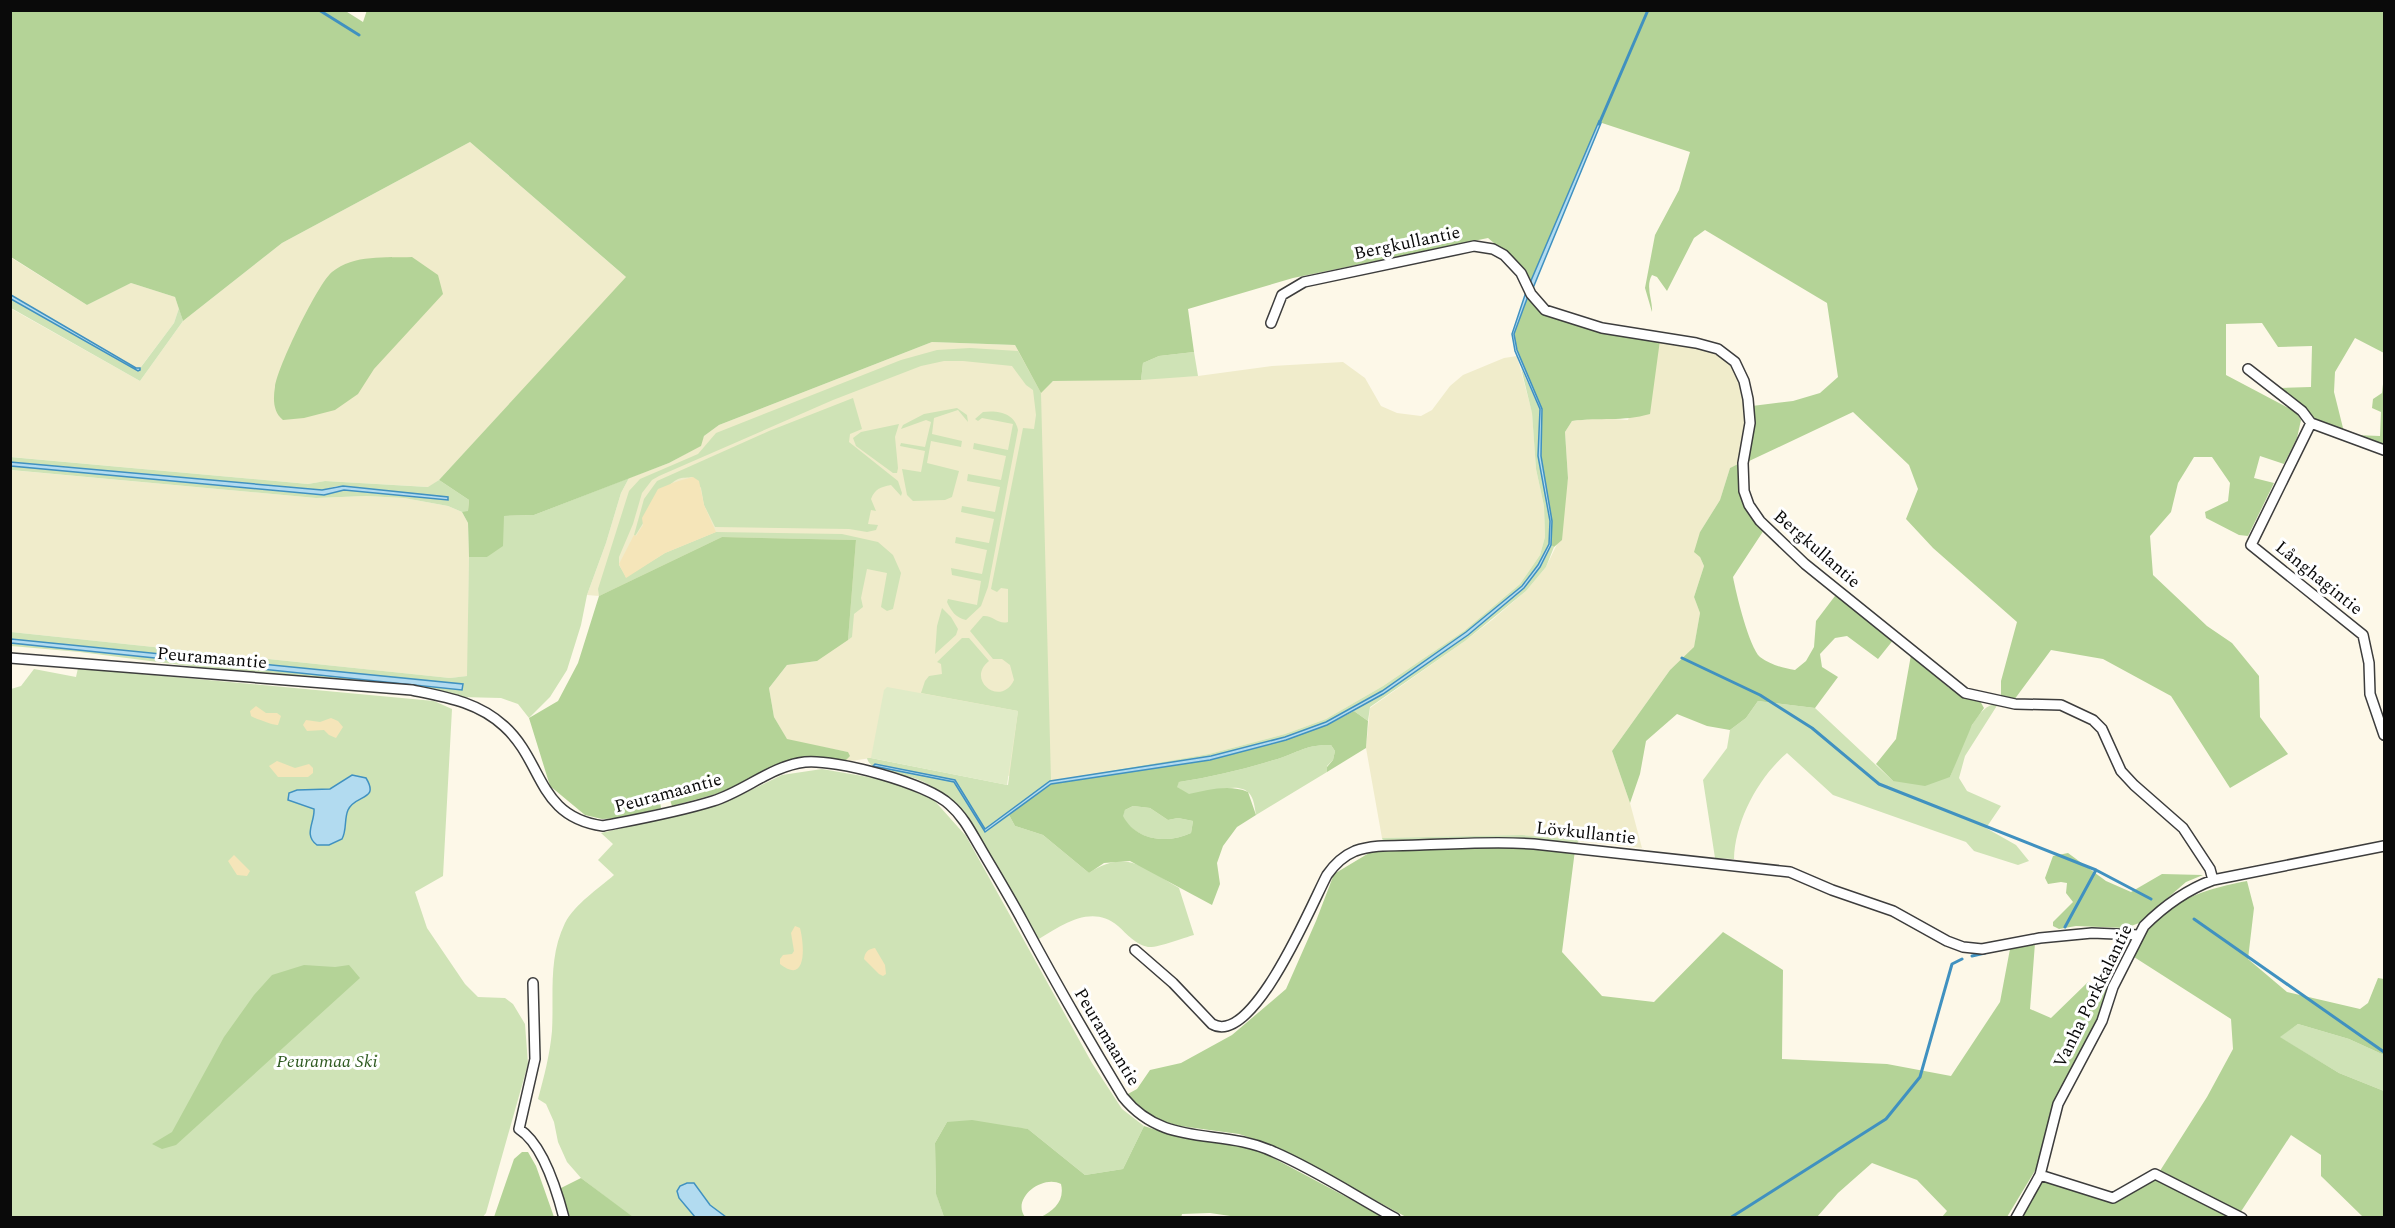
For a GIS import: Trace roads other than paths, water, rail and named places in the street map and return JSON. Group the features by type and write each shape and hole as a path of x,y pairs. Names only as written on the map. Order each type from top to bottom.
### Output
{"street":[{"name":"Bergkullantie","path":"1271,323 1282,295 1304,282 1474,246 1493,249 1504,255 1521,273 1531,294 1545,310 1602,328 1696,343 1718,349 1735,362 1744,381 1750,423 1743,463 1744,491 1749,505 1760,522 1805,564 1965,693 2015,704 2061,705 2093,720 2102,729 2121,771 2140,791 2183,828 2210,869 2213,880"},
{"path":"2248,369 2302,411 2311,423 2385,450"},
{"name":"Långhagintie","path":"2311,423 2251,545 2363,635 2369,663 2370,694 2385,735"},
{"name":"Peuramaantie","path":"10,658 412,690 464,701 488,713 509,731 546,790 564,812 588,824 603,826 714,801 741,790 774,771 804,762 830,762 921,787 943,799 962,817 1008,895 1071,1011 1132,1108 1157,1125 1179,1133 1244,1141 1274,1152 1395,1218"},
{"name":"Lövkullantie","path":"1135,950 1173,983 1212,1024 1224,1027 1243,1016 1266,991 1285,961 1334,864 1353,852 1380,847 1497,843 1534,844 1790,872 1832,890 1893,911 1947,941 1963,947 1982,949 2040,938 2092,933 2139,935"},
{"name":"Vanha Porkkalantie","path":"2016,1218 2040,1175 2058,1104 2102,1022 2113,987 2144,926 2165,906 2188,890 2213,880 2385,846"},
{"path":"533,983 535,1059 519,1129 527,1135 540,1156 555,1186 564,1218"},
{"path":"2040,1175 2113,1197 2155,1174 2242,1218"}],"water":[{"path":"1599,121 1601,123 1533,288 1530,283"},
{"path":"1526,292 1528,296 1514,334 1517,350 1542,409 1541,456 1552,521 1551,545 1540,567 1524,588 1468,635 1383,694 1327,725 1286,740 1210,760 1051,784 985,832 954,782 873,766 875,764 955,780 985,829 1050,781 1211,756 1285,737 1326,722 1382,691 1466,632 1522,586 1538,565 1549,544 1550,521 1538,456 1540,409 1515,351 1512,334"},
{"path":"11,295 140,370 138,371 11,299"},
{"path":"10,462 322,490 343,486 448,497 448,500 344,490 324,495 11,466"},
{"path":"11,639 463,684 462,690 11,643"},
{"path":"352,775 366,778 370,785 368,794 351,805 348,810 342,839 329,845 317,845 310,833 314,809 288,800 289,793 297,790 330,789"},
{"path":"694,1183 710,1205 726,1217 695,1217 679,1198 677,1191 680,1186"}],"waterway":[{"path":"319,10 359,35"},
{"path":"1599,124 1648,10"},
{"path":"1682,658 1760,695 1812,728 1879,784 2096,870"},
{"path":"2065,927 2096,870 2151,899"},
{"path":"2194,919 2384,1052"},
{"path":"1972,956 1985,953"},
{"path":"1730,1218 1886,1119 1920,1077 1952,964 1962,959"}],"park label":[{"name":"Peuramaa Ski","path":"327,1061"}]}
